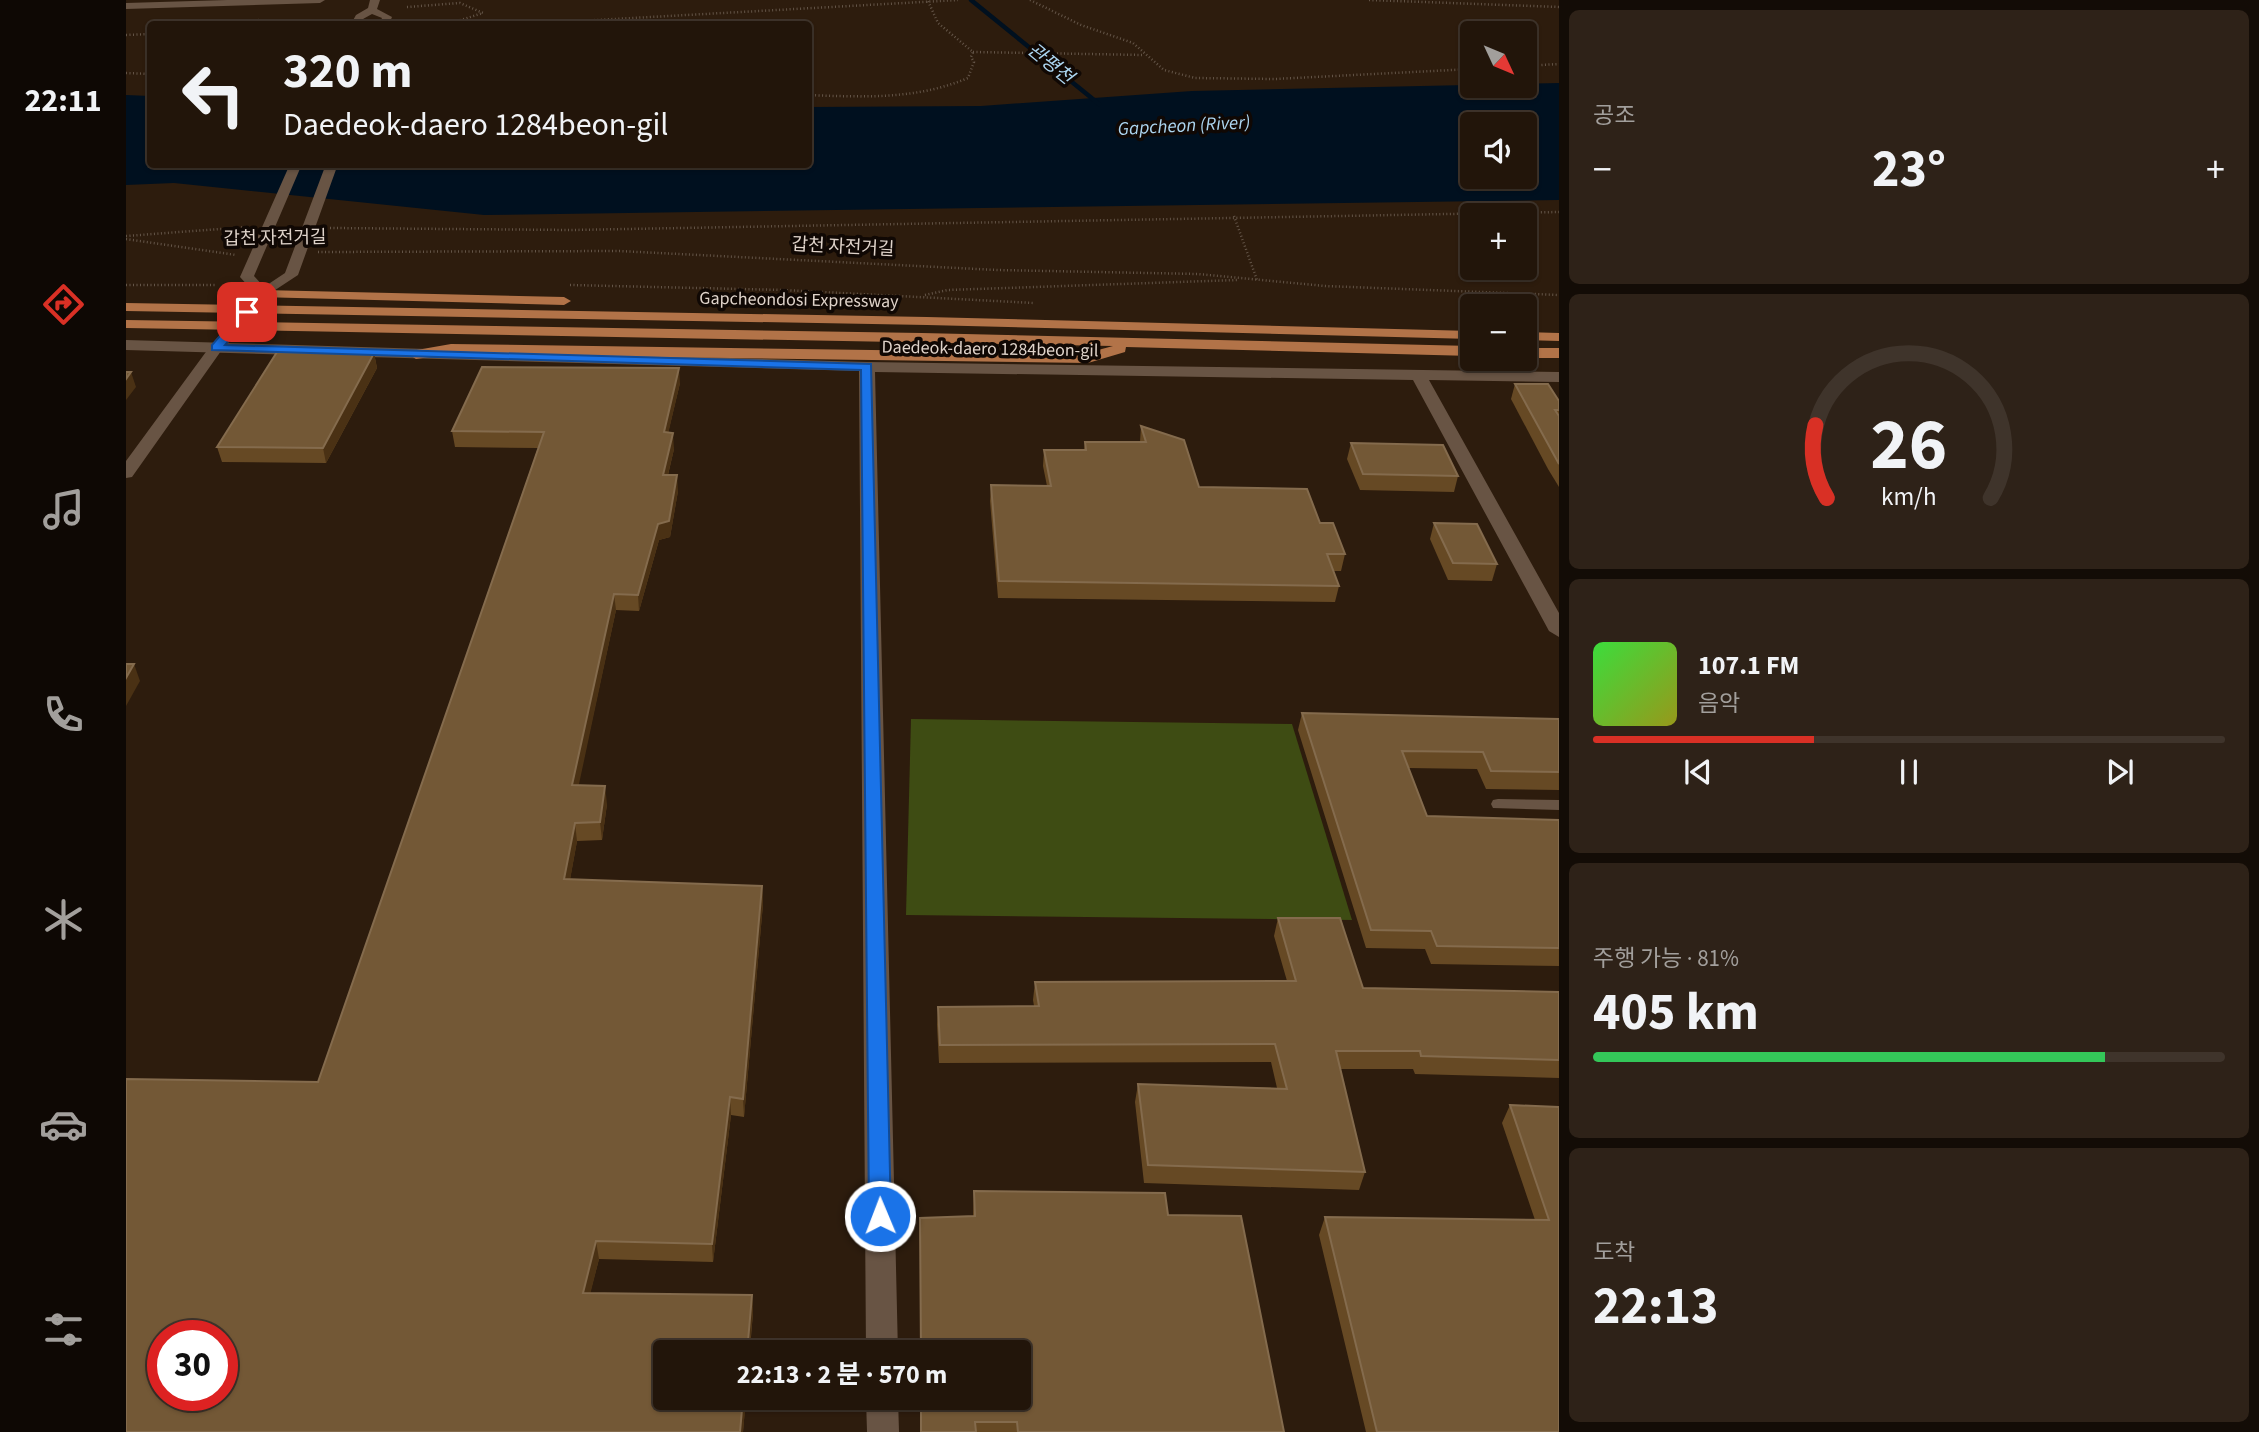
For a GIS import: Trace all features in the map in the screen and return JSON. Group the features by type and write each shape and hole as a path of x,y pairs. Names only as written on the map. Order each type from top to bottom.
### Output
{"highway":[{"path":"263,294 967,311 1107,326"},
{"name":"Gapcheondosi Expressway","path":"126,307 1460,335"},
{"name":"Gapcheondosi Expressway","path":"126,324 1460,351"},
{"path":"1537,336 1559,337"},
{"path":"416,354 451,349 1088,358 1142,343"},
{"path":"1537,353 1559,354"}],"street":[{"path":"126,6 320,0"},
{"path":"358,21 374,5 386,21"},
{"path":"263,294 247,277 294,168"},
{"path":"126,473 216,348 263,294 291,275 331,168"},
{"name":"Daedeok-daero 1284beon-gil","path":"126,345 867,367 1559,377"},
{"path":"867,367 882,1340"},
{"path":"1418,374 1559,631"},
{"path":"882,1410 883,1432"}],"lane":[{"path":"1498,804 1559,805"}],"path":[{"path":"577,21 958,0"},
{"path":"1030,0 1081,24 1133,43 1164,70 1195,78 1275,79 1460,70"},
{"path":"1369,0 1559,7"},
{"path":"928,1 928,11 934,20 973,52 1145,55"},
{"path":"407,7 460,3 483,13 460,21"},
{"path":"126,34 147,34"},
{"path":"812,95 883,96 935,91 968,78 974,62 971,57 973,52"},
{"path":"1537,65 1559,64"},
{"path":"126,73 147,74"},
{"path":"327,228 560,230 1559,212"},
{"path":"918,297 948,290 1258,279 1234,216"},
{"path":"126,238 248,227"},
{"name":"갑천 자전거길","path":"126,238 239,255"},
{"name":"갑천 자전거길","path":"313,252 502,249 633,252 997,270 1198,274 1325,286 1559,295"},
{"path":"127,285 215,285"},
{"path":"566,285 1037,303"}],"green space":[{"path":"911,719 1292,724 1352,920 906,915"}],"water":[{"name":"Gapcheon (River)","path":"1537,83 1559,83 1559,200 484,215 174,183 126,185 126,95 147,96 147,168 812,168 812,107 981,106 1192,91 1460,85 1460,98 1537,98"}],"building":[{"path":"277,352 374,353 323,448 217,447"},
{"path":"482,367 679,368 664,432 673,433 663,475 677,475 669,521 658,524 638,595 614,594 572,785 605,786 600,822 575,823 564,879 762,886 743,1099 730,1097 712,1244 596,1241 583,1293 752,1295 748,1340 653,1340 653,1410 742,1410 740,1432 126,1432 126,1079 318,1082 544,432 452,431"},
{"path":"1515,384 1548,384 1559,401 1559,410 1555,410 1559,416 1559,464"},
{"path":"1141,426 1184,440 1199,487 1307,489 1320,523 1333,523 1345,554 1327,554 1339,586 999,581 991,485 1051,486 1044,450 1086,450 1085,442 1146,442"},
{"path":"1351,443 1443,445 1458,476 1363,474"},
{"path":"1434,523 1477,524 1497,564 1453,563"},
{"path":"126,664 134,664 126,678"},
{"path":"1302,713 1559,719 1559,772 1491,771 1483,752 1402,751 1427,816 1559,820 1559,948 1437,946 1431,931 1371,930"},
{"path":"1278,918 1340,918 1363,988 1559,992 1559,1060 1421,1056 1420,1051 1336,1051 1365,1172 1148,1165 1138,1084 1287,1089 1275,1044 940,1045 938,1007 1039,1006 1035,982 1296,981"},
{"path":"1510,1105 1559,1107 1559,1432 1377,1432 1325,1217 1549,1220"},
{"path":"974,1191 1165,1193 1168,1215 1241,1216 1284,1432 1018,1432 1017,1422 975,1422 976,1432 921,1432 921,1410 1031,1410 1031,1340 921,1340 920,1218 975,1216"}],"waterway":[{"name":"관평천","path":"971,0 1099,104"}],"route":[{"path":"247,312 216,348 867,367 880,1216"}]}
